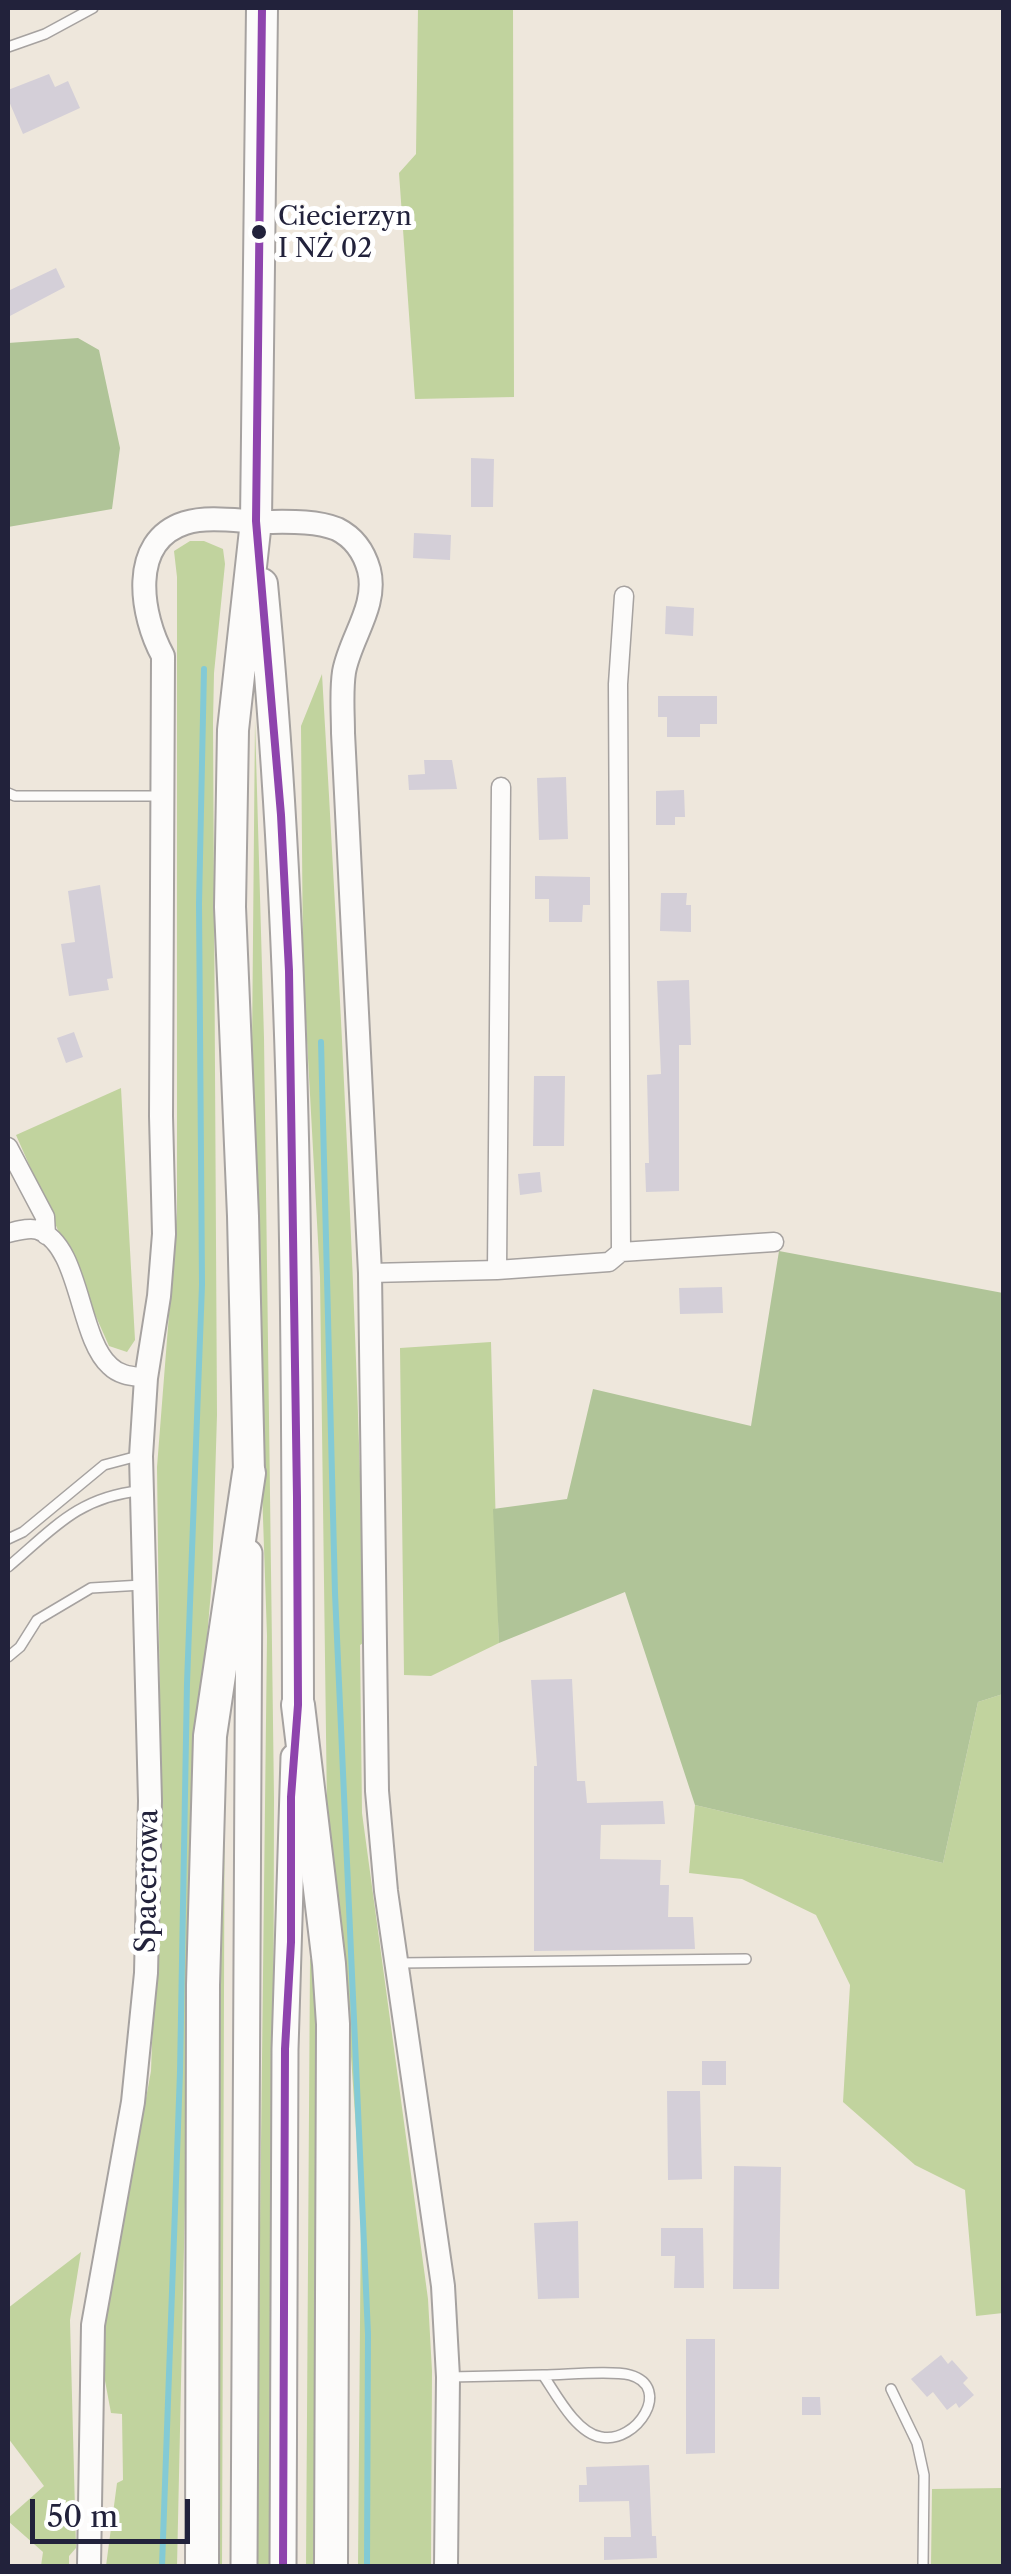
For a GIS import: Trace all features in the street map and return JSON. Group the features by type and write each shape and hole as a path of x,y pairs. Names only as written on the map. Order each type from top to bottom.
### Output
{"highway":[{"path":"262,8 256,522 281,815 288,971 298,1705 332,2010 330,2566"},
{"path":"202,2566 203,1985 210,1736 249,1473 230,907 233,730 256,522"}],"main road":[{"path":"244,2566 249,1473"},
{"path":"283,2566 286,2048 291,1796 298,1705"}],"street":[{"name":"Spacerowa","path":"89,2566 93,2325 134,2102 146,1973 150,1800 141,1456 146,1378 163,1244 162,796 157,655 144,589 154,547 172,528 192,522 320,524 336,529 360,548 371,578 370,597 350,650 342,686 370,1273 377,1790 443,2286 448,2377 446,2566"},
{"path":"620,1252 618,684 624,596"},
{"path":"497,1270 502,787"},
{"path":"8,1147 45,1217 46,1235 68,1266 101,1357 122,1374 146,1378"},
{"path":"8,1232 28,1229 46,1235"},
{"path":"370,1273 609,1262 620,1252 774,1242"}],"lane":[{"path":"8,47 45,34 94,8"},
{"path":"8,793 162,796"},
{"path":"8,1540 24,1532 104,1465 141,1456"},
{"path":"8,1567 76,1510 110,1494 142,1491"},
{"path":"8,1657 20,1647 37,1620 91,1588 144,1584"},
{"path":"398,1963 746,1959"},
{"path":"448,2377 544,2375 630,2375 644,2383 650,2398 643,2421 623,2434 601,2438 584,2428 544,2375"},
{"path":"891,2389 917,2442 924,2475 922,2566"}],"green space":[{"path":"418,8 513,8 514,397 415,399 399,173 416,154"},
{"path":"78,338 99,350 120,448 112,509 8,527 8,343"},
{"path":"190,541 204,541 223,549 225,564 213,723 217,1415 212,1579 194,1792 177,2566 106,2566 117,2483 123,2480 122,2414 111,2413 103,2370 104,2329 151,2071 161,1795 157,1467 177,1212 174,551"},
{"path":"322,674 358,1400 365,1642 360,1645 362,1813 428,2299 432,2371 431,2566 358,2566 361,2202 347,1998 327,1810 320,1277 303,967 301,726"},
{"path":"255,720 264,1038 274,1798 272,2566 256,2566 267,1636 254,1253"},
{"path":"121,1088 135,1340 127,1352 109,1346 16,1135"},
{"path":"779,1251 1003,1293 1003,1694 978,1702 943,1863 695,1805 625,1592 499,1643 493,1509 567,1499 593,1389 751,1426"},
{"path":"491,1342 499,1643 431,1676 404,1675 400,1348"},
{"path":"1003,1694 1003,2313 976,2316 965,2190 915,2165 843,2102 850,1985 816,1915 742,1879 689,1873 695,1805 943,1863 978,1702"},
{"path":"225,1703 222,2566 211,2566 211,2360"},
{"path":"310,1959 319,1960 320,2566 306,2566"},
{"path":"81,2252 70,2320 76,2548 69,2556 69,2566 41,2566 43,2552 8,2521 44,2486 8,2438 8,2308"},
{"path":"1003,2488 1003,2566 931,2566 932,2489"}],"building":[{"path":"49,74 55,87 68,81 80,108 23,134 8,90"},
{"path":"56,268 65,287 8,317 8,291"},
{"path":"471,458 494,459 493,507 471,507"},
{"path":"414,533 451,535 450,560 413,558"},
{"path":"666,606 694,608 693,636 665,634"},
{"path":"658,696 717,696 717,724 700,724 700,737 667,737 667,717 658,717"},
{"path":"424,760 452,760 457,789 409,790 408,775 425,774"},
{"path":"566,777 568,839 539,840 537,778"},
{"path":"684,790 685,817 675,817 675,825 656,825 656,791"},
{"path":"535,876 590,877 590,905 583,905 582,922 549,922 549,899 535,899"},
{"path":"100,885 113,978 107,979 109,990 69,996 61,944 75,942 68,891"},
{"path":"661,893 687,893 691,932 660,931"},
{"path":"689,980 691,1045 679,1045 679,1191 646,1192 647,1075 661,1074 657,981"},
{"path":"74,1032 83,1057 66,1063 57,1038"},
{"path":"534,1076 565,1076 564,1146 533,1146"},
{"path":"540,1172 542,1192 520,1195 518,1174"},
{"path":"722,1287 723,1313 680,1314 679,1288"},
{"path":"572,1679 577,1781 585,1781 587,1803 663,1801 665,1824 601,1825 600,1859 661,1860 660,1885 669,1885 668,1917 693,1917 695,1949 534,1951 537,1766 531,1680"},
{"path":"702,2061 726,2061 726,2085 702,2085"},
{"path":"667,2091 700,2091 702,2179 668,2180"},
{"path":"734,2166 781,2167 779,2289 733,2289"},
{"path":"578,2221 579,2298 538,2299 534,2223"},
{"path":"661,2228 703,2228 704,2288 674,2288 675,2256 661,2256"},
{"path":"686,2339 715,2339 715,2453 686,2454"},
{"path":"941,2355 948,2364 952,2360 968,2378 963,2383 974,2395 959,2408 956,2403 947,2410 933,2392 927,2397 911,2379"},
{"path":"802,2397 820,2397 821,2415 802,2415"},
{"path":"649,2465 652,2536 656,2536 657,2558 604,2560 604,2537 631,2537 629,2501 579,2502 579,2485 587,2485 586,2467"}],"waterway":[{"path":"162,2566 202,1285 199,904 204,669"},
{"path":"321,1042 335,1593 368,2334 367,2566"}],"transit line":[{"path":"262,8 256,521 281,815 289,971 297,1497 298,1705 291,1797 291,1942 285,2049 283,2566"}],"place":[{"name":"Ciecierzyn I NŻ 02","path":"259,232"}]}
